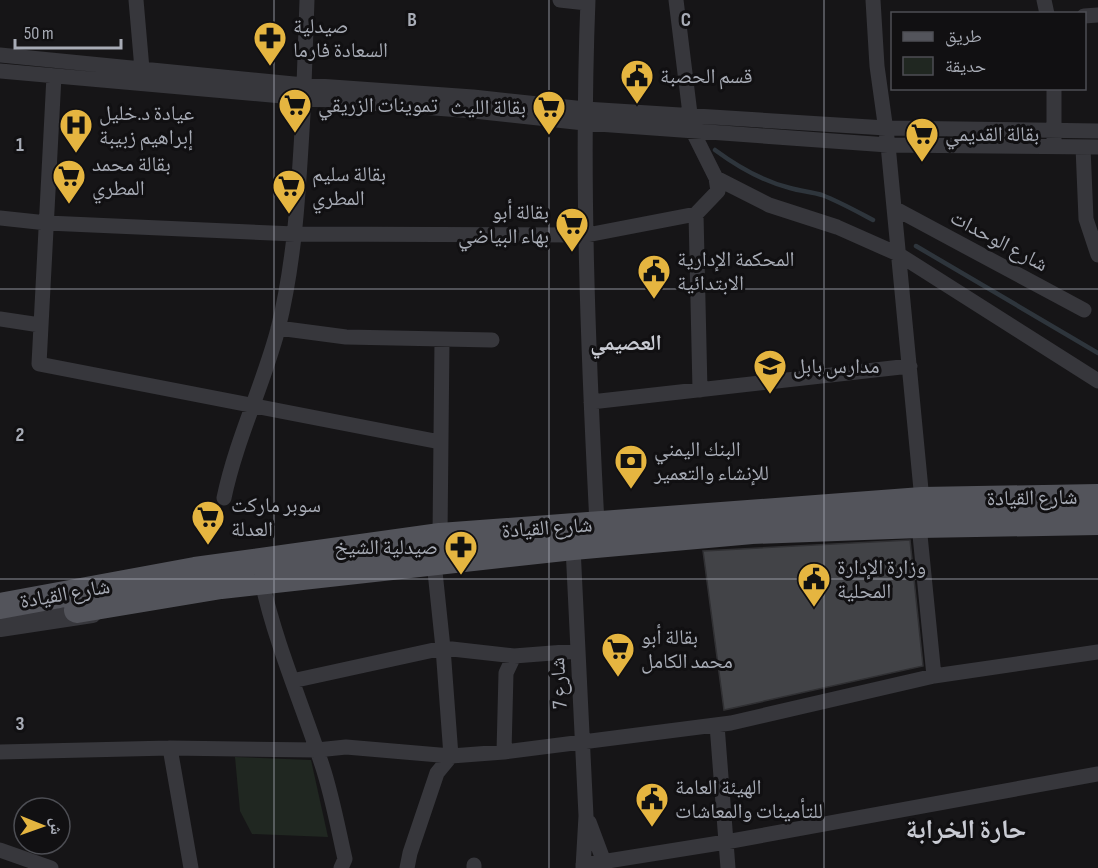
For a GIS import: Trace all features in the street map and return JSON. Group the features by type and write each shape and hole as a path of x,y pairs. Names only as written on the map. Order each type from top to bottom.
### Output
{"main road":[{"name":"شارع القيادة","path":"0,606 219,577 262,582 573,547 1098,497"},
{"name":"شارع القيادة","path":"0,622 219,577 440,536 749,515 920,513 1098,522"}],"street":[{"path":"136,0 142,69"},
{"path":"224,498 230,468 253,407 278,328 296,234 307,0"},
{"path":"560,0 587,1 585,116 587,235 597,524"},
{"path":"0,218 47,223 296,234 587,235 696,214 717,190 716,178 691,122 676,0"},
{"path":"873,0 885,67 886,128 910,366 934,676"},
{"path":"0,55 142,69 304,92"},
{"path":"0,70 54,76 304,92 473,97 585,116 691,122 1098,131"},
{"path":"54,76 39,364 440,442"},
{"path":"1054,90 1054,147"},
{"path":"691,122 888,145 1090,147 1086,219 1098,255"},
{"path":"716,178 769,205 837,227 898,254 1098,381"},
{"name":"شارع الوحدات","path":"894,208 1084,310"},
{"path":"696,214 700,390"},
{"path":"0,319 40,325"},
{"path":"278,328 346,337 492,340"},
{"path":"440,536 442,340"},
{"path":"591,402 910,366"},
{"name":"شارع 7","path":"573,547 586,816 583,867"},
{"path":"407,868 437,773 451,756 434,562"},
{"path":"0,593 153,567 192,566 219,577"},
{"path":"0,627 173,600 219,577"},
{"path":"262,582 268,612 323,767 345,859 341,868"},
{"path":"292,681 443,648 514,656 578,651"},
{"path":"0,752 170,748 316,750 346,747 451,756 504,752 717,725 934,676 1098,652"},
{"path":"504,752 506,673 514,656"},
{"path":"717,725 728,868"},
{"path":"170,748 191,868"},
{"path":"583,867 1098,774"},
{"name":"شارع 7","path":"586,816 604,865"},
{"path":"0,850 51,868"}],"green space":[{"path":"235,757 311,760 328,837 252,834 240,811"}],"building":[{"name":"وزارة الإدارة المحلية","path":"910,540 923,666 724,710 703,551"}],"waterway":[{"path":"715,150 741,168 760,177 790,188 822,195 873,220"},
{"path":"916,246 1098,353"}],"place":[{"name":"صيدلية السعادة فارما","path":"270,67"},
{"name":"قسم الحصبة","path":"637,105"},
{"name":"تموينات الزريقي","path":"295,134"},
{"name":"بقالة الليث","path":"549,136"},
{"name":"عيادة د.خليل إبراهيم زبيبة","path":"76,154"},
{"name":"بقالة القديمي","path":"922,163"},
{"name":"بقالة محمد المطري","path":"69,205"},
{"name":"بقالة سليم المطري","path":"289,215"},
{"name":"بقالة أبو بهاء البياضي","path":"572,253"},
{"name":"المحكمة الإدارية الابتدائية","path":"654,300"},
{"name":"مدارس بابل","path":"770,395"},
{"name":"البنك اليمني للإنشاء والتعمير","path":"631,490"},
{"name":"سوبر ماركت العدلة","path":"208,546"},
{"name":"صيدلية الشيخ","path":"461,576"},
{"name":"وزارة الإدارة المحلية","path":"814,608"},
{"name":"بقالة أبو محمد الكامل","path":"618,678"},
{"name":"الهيئة العامة للتأمينات والمعاشات","path":"652,828"}],"district":[{"name":"العصيمي","path":"626,343"},
{"name":"حارة الخرابة","path":"966,830"}]}
